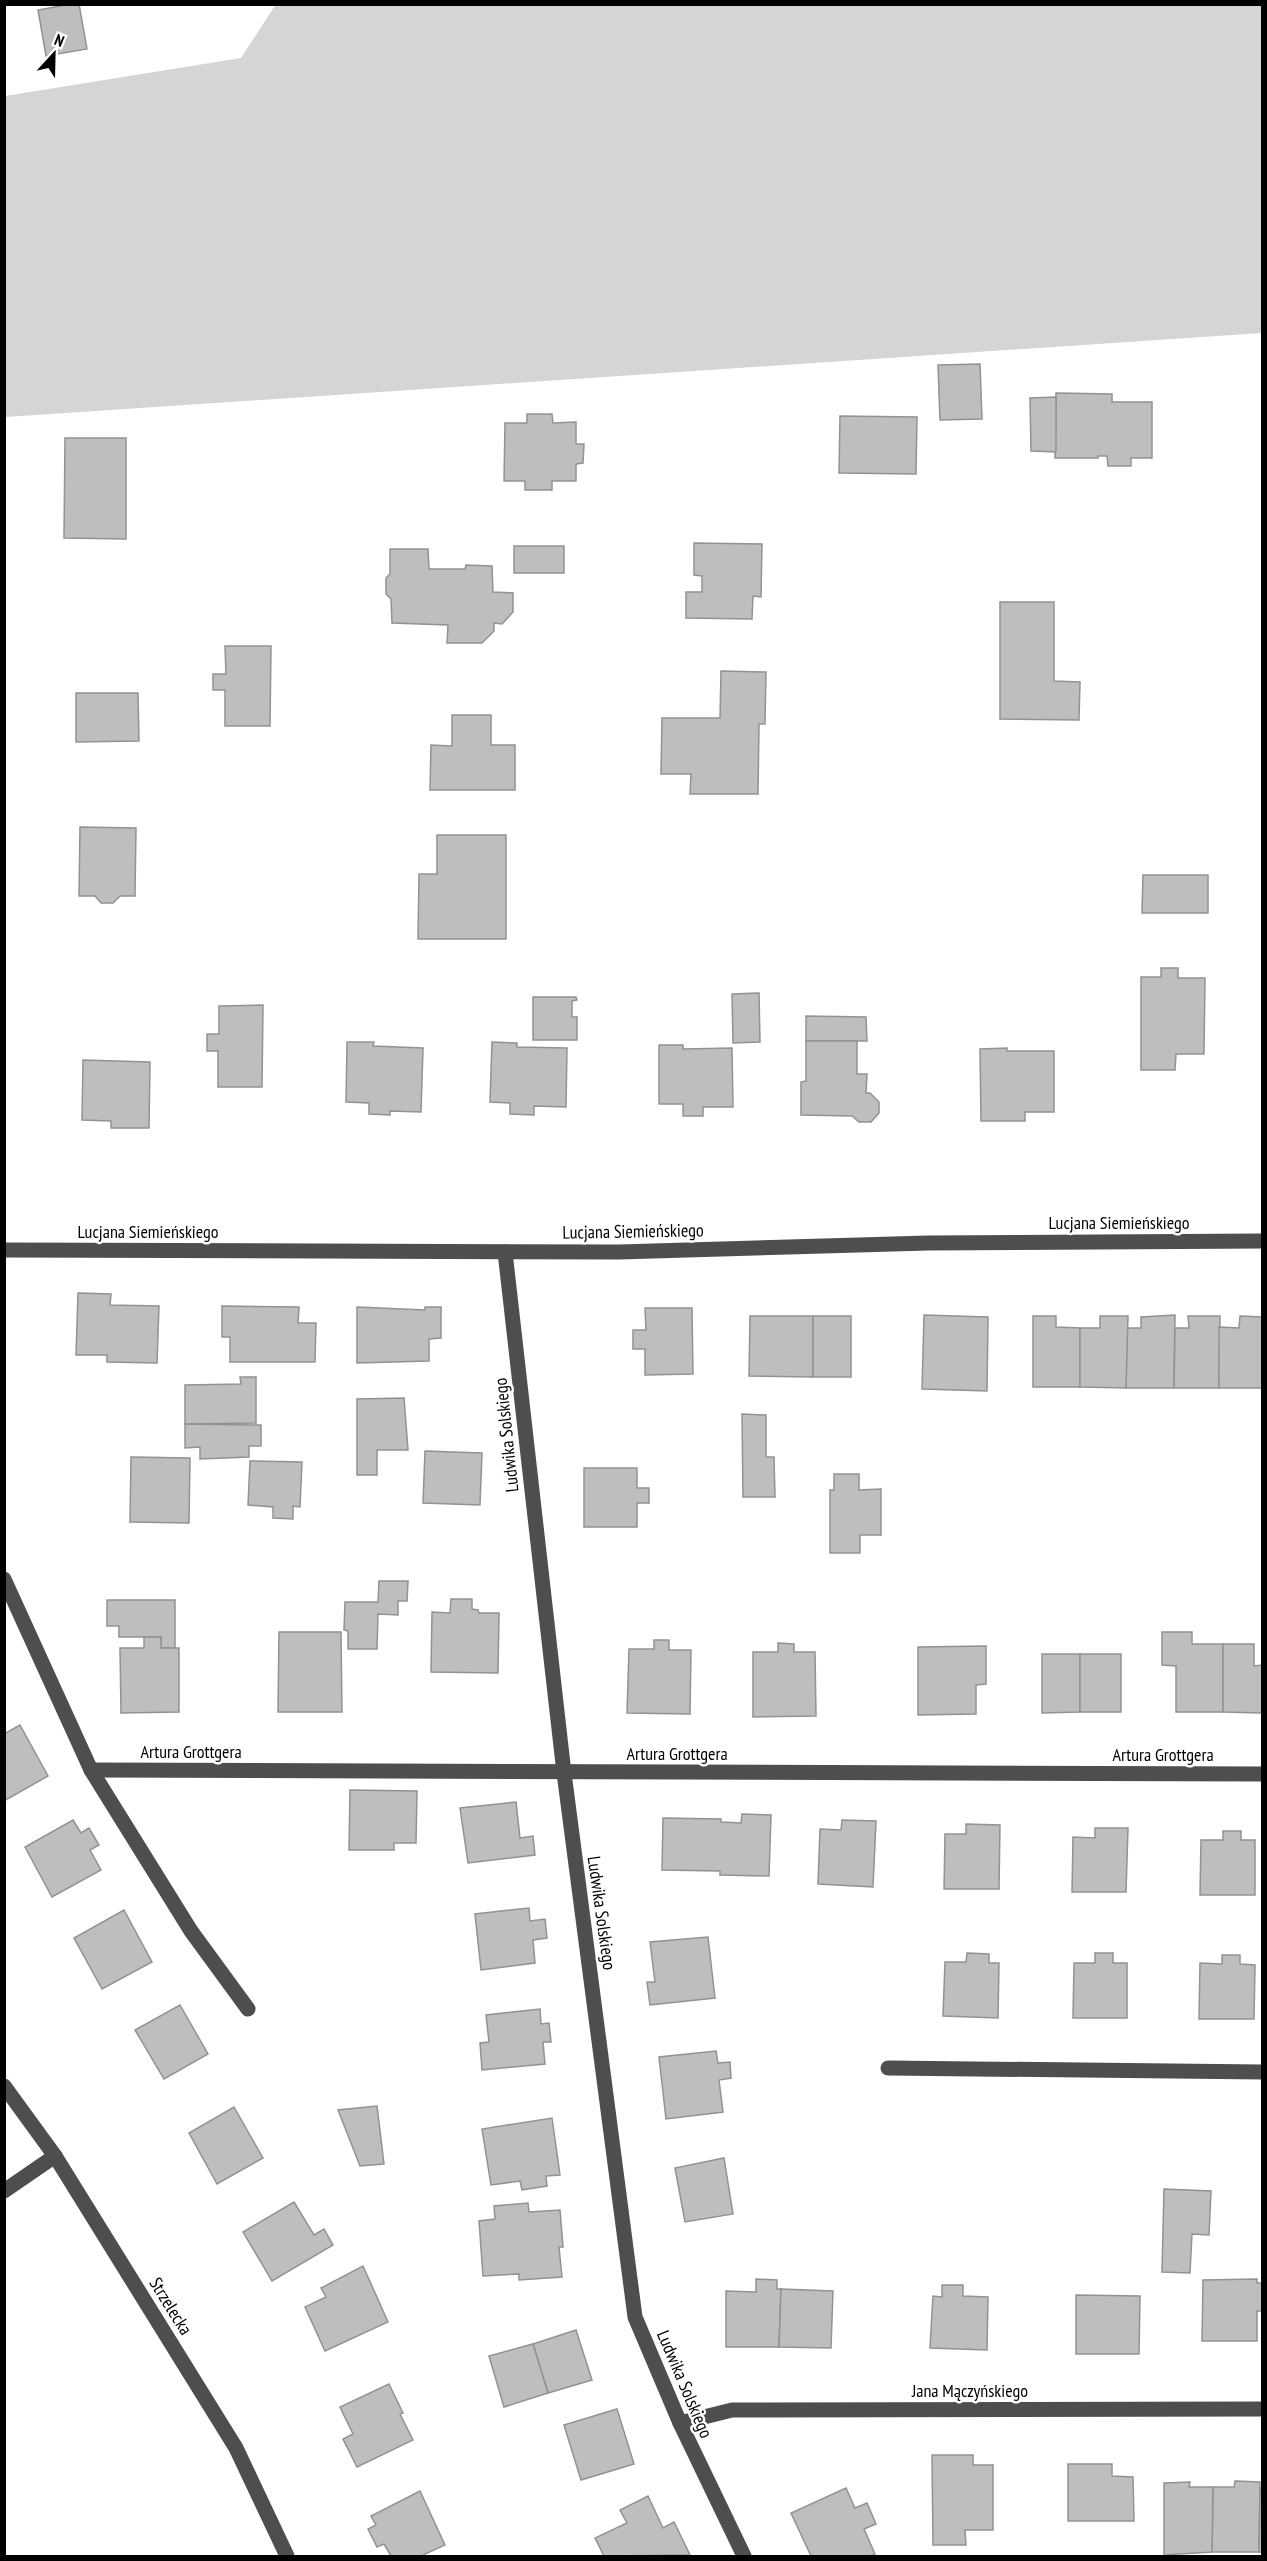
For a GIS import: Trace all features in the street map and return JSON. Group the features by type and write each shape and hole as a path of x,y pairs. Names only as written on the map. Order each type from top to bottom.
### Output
{"street":[{"name":"Lucjana Siemieńskiego","path":"4,1250 619,1252 928,1243 1263,1241"},
{"name":"Ludwika Solskiego","path":"505,1252 564,1773 635,2317 680,2423 744,2556"},
{"path":"4,1579 92,1770 191,1931 248,2009"},
{"name":"Artura Grottgera","path":"92,1770 1263,1774"},
{"path":"888,2068 1263,2072"},
{"name":"Strzelecka","path":"4,2086 55,2156 236,2448 287,2556"},
{"path":"4,2191 55,2156"},
{"name":"Jana Mączyńskiego","path":"680,2423 732,2410 1263,2409"}],"shaded area":[{"path":"276,4 1262,5 1262,333 6,417 5,96 241,58"}],"building":[{"path":"79,4 87,49 46,56 38,10"},
{"path":"980,364 982,419 940,420 938,365"},
{"path":"1056,393 1112,394 1112,402 1152,402 1152,458 1131,458 1131,466 1108,466 1107,456 1055,458"},
{"path":"1056,397 1056,452 1031,451 1030,398"},
{"path":"527,414 552,414 553,423 576,422 576,444 584,444 583,463 576,464 576,481 552,481 552,490 525,490 525,481 504,481 505,423 527,423"},
{"path":"840,416 917,417 916,474 839,473"},
{"path":"65,438 126,438 126,539 64,538"},
{"path":"694,543 762,544 761,597 753,596 752,619 686,618 686,592 702,592 702,576 694,575"},
{"path":"514,546 564,546 564,573 514,573"},
{"path":"390,549 428,549 429,569 465,569 466,565 492,566 493,592 513,593 513,612 502,624 494,623 494,631 482,643 447,643 448,625 392,623 391,599 386,594 386,578 390,574"},
{"path":"1000,602 1054,602 1054,681 1080,682 1079,720 1000,719"},
{"path":"225,646 271,646 270,726 225,726 225,690 213,690 213,674 226,674"},
{"path":"721,671 766,672 765,724 759,724 758,794 690,794 691,774 661,774 662,718 720,718"},
{"path":"76,693 138,693 139,741 76,742"},
{"path":"452,715 491,715 491,745 515,745 515,790 430,790 431,745 452,746"},
{"path":"80,827 136,828 135,896 120,896 113,903 101,903 95,896 79,896"},
{"path":"437,835 506,835 506,939 418,939 419,874 437,874"},
{"path":"1143,875 1208,875 1208,913 1142,913"},
{"path":"1161,968 1178,968 1178,978 1205,978 1204,1054 1176,1054 1175,1070 1141,1070 1141,977 1161,977"},
{"path":"759,993 760,1042 733,1043 732,994"},
{"path":"533,997 576,997 577,1000 572,1001 572,1017 577,1017 577,1040 533,1040"},
{"path":"263,1005 262,1087 218,1087 218,1051 207,1051 207,1034 219,1034 219,1006"},
{"path":"806,1016 866,1017 867,1041 806,1041"},
{"path":"806,1041 857,1041 857,1074 867,1074 866,1093 870,1093 879,1102 879,1113 871,1122 859,1122 852,1116 801,1115 801,1082 806,1081"},
{"path":"347,1042 374,1042 373,1046 423,1048 421,1112 390,1111 390,1115 369,1114 369,1103 346,1102"},
{"path":"492,1042 517,1043 517,1047 567,1048 566,1107 534,1106 534,1115 510,1114 510,1103 490,1102"},
{"path":"659,1045 683,1045 683,1049 732,1048 733,1107 703,1107 703,1116 683,1116 683,1104 659,1104"},
{"path":"1007,1048 1007,1051 1054,1051 1054,1112 1025,1112 1025,1121 981,1121 980,1049"},
{"path":"83,1060 150,1062 149,1128 111,1128 111,1121 82,1120"},
{"path":"78,1293 111,1294 110,1305 159,1306 157,1363 107,1362 107,1355 76,1355"},
{"path":"222,1306 299,1307 298,1323 316,1323 315,1362 230,1362 230,1337 222,1337"},
{"path":"357,1307 425,1310 425,1307 441,1307 441,1338 429,1339 429,1361 357,1363"},
{"path":"645,1308 692,1308 693,1374 645,1375 645,1349 633,1349 633,1330 646,1330"},
{"path":"924,1315 988,1317 987,1391 922,1389"},
{"path":"1175,1315 1174,1388 1126,1388 1127,1328 1141,1328 1141,1317"},
{"path":"750,1316 813,1316 813,1377 749,1376"},
{"path":"813,1316 851,1316 851,1377 813,1377"},
{"path":"1033,1316 1056,1316 1056,1327 1080,1328 1080,1387 1033,1387"},
{"path":"1100,1316 1128,1316 1126,1388 1080,1387 1080,1328 1100,1328"},
{"path":"1188,1316 1220,1316 1219,1388 1174,1388 1175,1328 1189,1328"},
{"path":"1240,1316 1262,1317 1262,1388 1219,1388 1219,1327 1239,1328"},
{"path":"240,1377 256,1377 256,1423 185,1424 185,1385 241,1384"},
{"path":"404,1398 408,1450 377,1450 377,1475 357,1475 357,1399"},
{"path":"742,1414 766,1415 766,1457 774,1457 775,1497 743,1497"},
{"path":"185,1424 261,1425 261,1446 249,1446 249,1457 200,1459 200,1447 185,1448"},
{"path":"425,1451 482,1453 480,1505 423,1503"},
{"path":"131,1457 190,1458 189,1523 130,1522"},
{"path":"250,1461 302,1462 300,1507 293,1506 293,1519 273,1518 273,1507 248,1505"},
{"path":"584,1468 637,1468 637,1488 649,1488 649,1503 637,1503 637,1527 584,1527"},
{"path":"834,1474 859,1474 859,1490 881,1489 881,1535 860,1535 860,1553 830,1553 830,1490 834,1490"},
{"path":"379,1581 408,1581 407,1601 398,1601 398,1615 378,1614 377,1649 348,1649 348,1631 344,1630 345,1602 378,1602"},
{"path":"451,1599 472,1599 472,1609 478,1610 479,1613 499,1613 498,1673 431,1672 432,1612 450,1613"},
{"path":"107,1600 175,1600 175,1648 161,1648 161,1637 119,1637 119,1626 107,1626"},
{"path":"279,1632 341,1632 342,1712 278,1712"},
{"path":"1162,1632 1192,1632 1192,1644 1223,1644 1223,1712 1176,1712 1176,1666 1162,1665"},
{"path":"144,1637 161,1637 161,1648 179,1648 179,1712 121,1713 120,1648 144,1648"},
{"path":"654,1640 669,1640 669,1650 691,1650 690,1714 627,1713 629,1649 654,1649"},
{"path":"778,1643 794,1644 794,1652 815,1652 816,1716 753,1717 753,1652 778,1652"},
{"path":"1223,1644 1254,1644 1254,1666 1262,1665 1262,1713 1223,1712"},
{"path":"986,1646 986,1684 976,1685 976,1714 918,1715 918,1647"},
{"path":"1042,1654 1080,1654 1080,1712 1042,1713"},
{"path":"1080,1654 1121,1654 1121,1712 1080,1712"},
{"path":"20,1725 48,1776 4,1801 4,1734"},
{"path":"350,1790 417,1791 416,1843 394,1843 394,1850 349,1850"},
{"path":"516,1802 520,1838 533,1836 535,1855 468,1863 460,1808"},
{"path":"742,1814 771,1815 769,1876 720,1875 720,1871 662,1870 663,1818 721,1819 721,1822 741,1823"},
{"path":"73,1820 81,1833 89,1828 99,1845 90,1850 101,1870 52,1897 25,1847"},
{"path":"842,1820 876,1821 873,1887 818,1884 820,1829 841,1830"},
{"path":"966,1824 1000,1825 999,1889 944,1889 945,1834 966,1834"},
{"path":"1095,1828 1128,1828 1126,1892 1072,1892 1073,1837 1095,1838"},
{"path":"1223,1831 1241,1831 1241,1840 1255,1840 1255,1895 1200,1895 1201,1840 1223,1840"},
{"path":"529,1908 530,1921 545,1919 547,1938 533,1940 535,1963 481,1970 475,1914"},
{"path":"124,1910 152,1962 102,1989 74,1938"},
{"path":"708,1937 715,1998 650,2005 647,1982 655,1982 650,1942"},
{"path":"967,1953 989,1954 989,1963 999,1963 998,2018 943,2016 945,1962 966,1962"},
{"path":"1095,1953 1113,1953 1113,1963 1127,1963 1127,2018 1073,2018 1074,1963 1095,1963"},
{"path":"1222,1955 1240,1955 1240,1964 1255,1965 1254,2019 1199,2019 1200,1963 1222,1964"},
{"path":"180,2005 208,2054 164,2079 135,2030"},
{"path":"540,2009 541,2024 549,2023 551,2042 543,2042 545,2064 482,2070 480,2043 489,2042 486,2015"},
{"path":"716,2051 718,2063 730,2062 731,2078 719,2080 723,2112 666,2119 659,2057"},
{"path":"377,2106 384,2164 360,2166 338,2110"},
{"path":"234,2107 263,2158 217,2184 189,2133"},
{"path":"552,2118 560,2175 546,2176 547,2186 522,2190 520,2181 491,2185 482,2129"},
{"path":"724,2158 733,2214 685,2222 675,2168"},
{"path":"1164,2189 1211,2191 1209,2235 1192,2234 1190,2273 1162,2272"},
{"path":"294,2202 314,2235 324,2229 333,2245 272,2281 243,2232"},
{"path":"528,2203 529,2212 560,2210 563,2247 559,2247 562,2277 519,2280 519,2274 483,2276 479,2221 495,2219 494,2206"},
{"path":"363,2266 388,2322 325,2351 305,2307 326,2297 321,2288"},
{"path":"756,2279 777,2280 777,2289 781,2289 779,2347 726,2347 726,2291 756,2292"},
{"path":"1257,2279 1257,2283 1262,2283 1262,2311 1257,2311 1257,2341 1202,2341 1203,2280"},
{"path":"942,2285 963,2285 963,2296 988,2297 987,2350 930,2348 933,2296 942,2297"},
{"path":"781,2289 833,2291 831,2348 779,2347"},
{"path":"1076,2295 1140,2296 1139,2354 1076,2354"},
{"path":"576,2330 592,2380 548,2393 533,2344"},
{"path":"533,2344 548,2393 504,2407 489,2356"},
{"path":"389,2384 413,2440 357,2467 343,2439 353,2434 340,2407"},
{"path":"617,2409 634,2464 581,2480 564,2425"},
{"path":"932,2455 973,2455 973,2465 993,2465 993,2530 965,2530 966,2545 933,2545"},
{"path":"1068,2464 1112,2464 1112,2476 1133,2477 1134,2521 1068,2521"},
{"path":"1235,2481 1260,2482 1259,2552 1212,2552 1213,2487 1234,2487"},
{"path":"1190,2482 1189,2487 1213,2487 1212,2552 1164,2555 1164,2483"},
{"path":"846,2488 855,2508 867,2503 876,2524 864,2529 875,2554 870,2556 811,2556 791,2513"},
{"path":"1260,2488 1262,2488 1262,2552 1259,2552"},
{"path":"420,2491 445,2545 421,2556 391,2556 384,2544 377,2547 368,2529 376,2525 371,2516"},
{"path":"648,2496 663,2528 674,2522 690,2555 604,2556 595,2538 627,2523 620,2510"}]}
